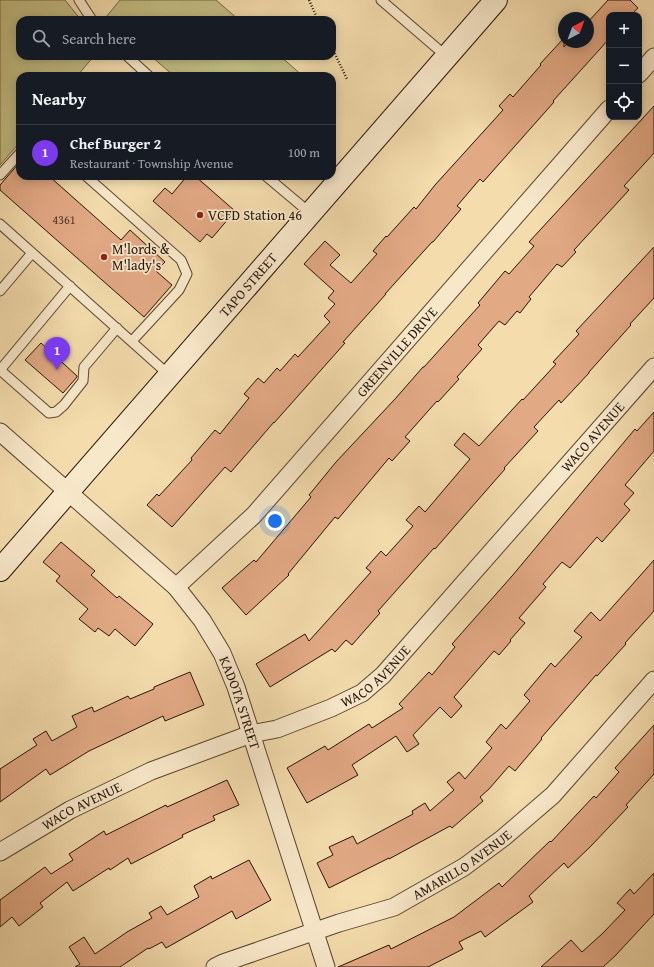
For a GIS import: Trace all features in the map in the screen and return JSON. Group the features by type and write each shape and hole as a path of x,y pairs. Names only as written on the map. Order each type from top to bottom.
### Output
{"street":[{"name":"TAPO STREET","path":"0,570 496,0"},
{"path":"642,71 654,57"},
{"name":"GREENVILLE DRIVE","path":"176,587 254,515 606,112"},
{"name":"WACO AVENUE","path":"0,852 70,810 151,771 251,734 277,729 337,705 362,693 383,675 654,366"},
{"name":"KADOTA STREET","path":"0,432 176,587 202,620 222,653 236,687 326,967"},
{"name":"AMARILLO AVENUE","path":"215,967 223,963 394,906 464,867 503,838 553,795 654,680"}],"lane":[{"path":"79,0 89,16"},
{"path":"381,0 446,56"},
{"path":"131,60 145,72"},
{"path":"0,175 16,157"},
{"path":"91,180 182,260 187,274 179,290 132,341"},
{"path":"271,180 310,213"},
{"path":"0,224 169,375"},
{"path":"0,291 32,253"},
{"path":"70,286 0,370 49,413 56,412 64,405 84,381 84,367 117,328"}],"path":[{"path":"309,0 316,16"},
{"path":"336,56 347,79"}],"shaded area":[{"path":"0,0 65,0 78,16 16,16 16,60 91,60 80,72 16,72 16,147 0,165"},
{"path":"120,0 216,0 234,16 107,16"},
{"path":"156,60 285,60 298,72 169,72"}],"building":[{"path":"608,0 630,0 638,8 634,12 606,12 606,42 483,182 480,179 457,206 461,209 433,242 385,294 343,342 345,343 231,472 225,467 172,527 147,505 157,494 159,496 192,460 191,458 215,430 220,434 249,398 244,394 258,378 264,383 277,368 280,371 295,354 298,357 330,322 324,316 335,304 328,298 334,291 304,264 325,241 340,255 330,265 351,283 377,254 373,251 386,236 387,237 414,207 416,209 435,185 503,110 499,106 510,94 513,97 558,44 558,48 594,48 594,15"},
{"path":"654,106 654,153 624,186 629,190 574,250 576,252 562,267 557,264 529,297 531,299 520,313 517,311 505,325 499,321 478,345 482,349 457,377 459,379 405,437 410,441 392,461 389,458 338,519 335,517 288,574 289,575 246,615 222,588 254,560 256,562 311,497 309,495 336,462 480,305 478,303 505,271 509,274 534,246 529,242"},
{"path":"16,167 16,180 54,180 121,240 130,230 165,262 156,271 172,285 144,317 0,190 0,185"},
{"path":"184,180 200,180 235,211 212,238 207,234 200,242 153,201 165,188 172,194"},
{"path":"654,247 654,298 589,373 561,403 559,400 534,427 538,431 504,468 505,469 435,549 434,548 378,611 380,613 352,645 346,640 335,652 332,649 270,687 256,664 305,634 309,641 371,572 366,568 381,551 386,556 413,526 406,520 419,506 425,512 470,459 454,445 464,433 479,446 556,364 553,362 579,334 576,331"},
{"path":"41,343 77,376 63,393 25,360"},
{"path":"654,412 654,451 625,485 634,493 624,504 630,510 602,542 597,537 570,568 562,562 543,584 546,587 519,618 525,623 510,640 511,641 499,655 494,651 454,697 462,706 451,718 440,707 413,735 419,744 407,752 396,736 352,765 358,775 307,803 287,768 325,746 328,750 369,724 372,728 403,708 399,704 429,672 432,675 455,647 452,644 512,576 635,429 637,431"},
{"path":"61,542 95,571 91,575 117,598 119,596 153,624 135,646 115,629 109,636 98,628 95,632 79,619 88,609 56,581 60,576 43,562"},
{"path":"654,560 654,611 541,738 542,739 515,771 509,766 480,797 483,801 452,828 450,826 389,859 329,888 317,863 333,855 329,847 353,836 357,844 413,814 412,811 425,803 430,811 454,790 447,782 459,772 465,779 492,748 486,742 501,724 506,729 530,701 524,695 551,663 555,667 582,637 574,631 591,612 600,621"},
{"path":"190,672 204,705 165,721 163,716 89,751 50,775 46,769 0,802 0,769 37,745 33,739 46,731 52,741 77,727 72,716 92,707 94,712 128,696 130,699"},
{"path":"654,725 654,774 626,805 628,807 590,847 568,868 564,863 529,896 533,902 485,937 481,931 459,942 463,949 428,967 338,967 389,945 391,949 454,917 499,883 502,887 550,841 551,842 594,796 596,798 619,772 615,768"},
{"path":"227,780 239,805 213,816 215,820 182,835 183,837 131,864 128,858 110,870 109,868 73,891 67,882 40,903 43,907 19,926 12,917 0,927 0,900 45,867 51,874 73,860 69,854 104,831 106,835 166,805 167,807"},
{"path":"249,860 271,900 236,919 232,911 166,948 162,942 149,949 148,948 120,967 75,967 80,964 69,947 84,937 95,954 127,932 152,918 149,913 161,906 167,915 199,897 194,886 211,876 212,879"},
{"path":"654,873 654,914 603,967 541,967 571,940 582,952 625,910 617,903 630,889 634,894"}],"place":[{"name":"VCFD Station 46","path":"200,215"},
{"name":"M'lords & M'lady's","path":"104,257"},
{"name":"Chef Burger 2","path":"57,370"}]}
